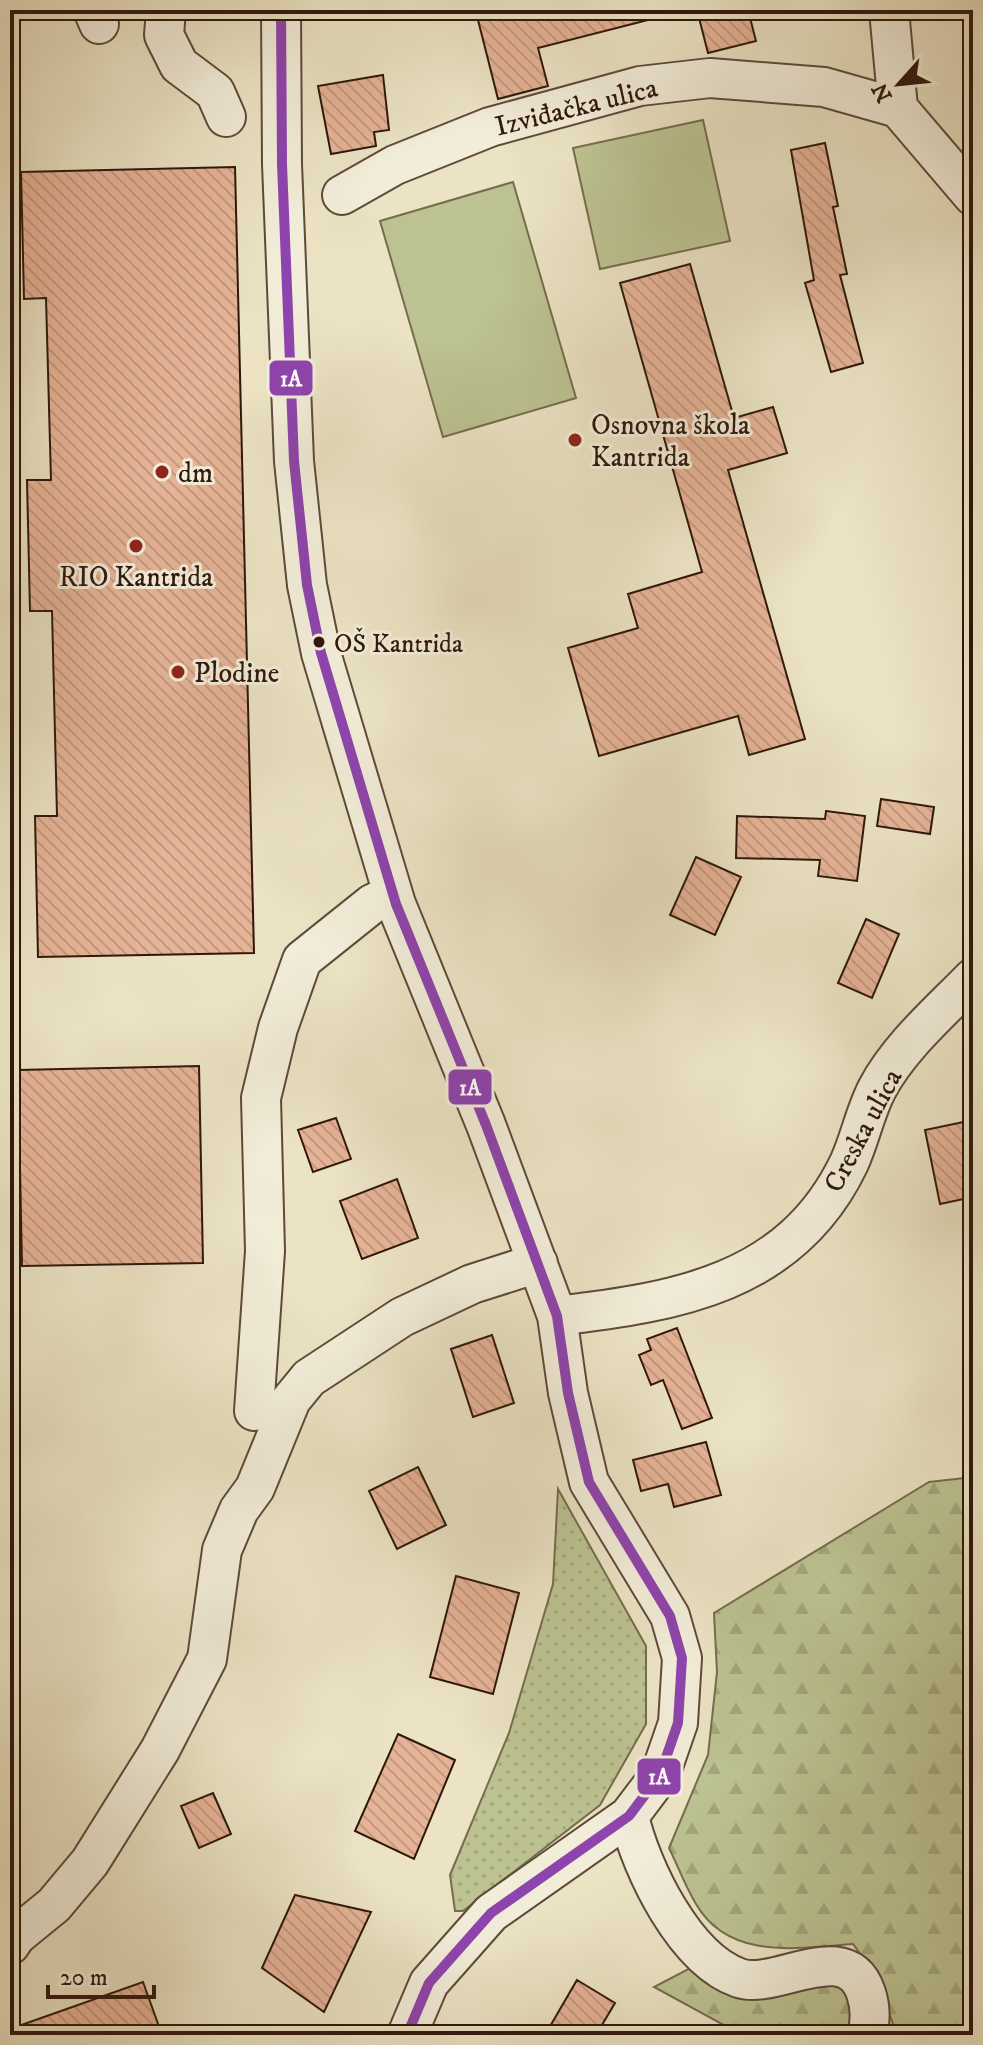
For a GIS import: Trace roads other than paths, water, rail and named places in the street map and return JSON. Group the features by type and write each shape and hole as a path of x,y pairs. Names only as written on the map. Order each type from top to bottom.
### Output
{"street":[{"path":"166,10 164,35 179,65 215,92 226,117"},
{"path":"281,10 287,325 294,461 307,585 324,661 393,894 486,1125 557,1316 568,1393 589,1482 670,1616 682,1658 678,1723 660,1775 629,1816 491,1913 429,1983 407,2035"},
{"path":"889,10 898,108 973,196"},
{"name":"Izviđačka ulica","path":"342,195 395,165 490,127 640,86 710,78 824,87 898,108"},
{"path":"254,1411 265,1251 261,1098 278,1028 302,960 372,904 393,894"},
{"name":"Creska ulica","path":"557,1316 635,1307 710,1289 768,1258 796,1237 848,1164 878,1088 909,1046 973,978"},
{"path":"10,1945 16,1936 54,1905 90,1862 160,1750 207,1659 222,1550 239,1510 255,1488 291,1400 309,1378 402,1317 472,1284 538,1263"},
{"path":"629,1816 644,1866 690,1944 712,1964 742,1979 775,1977 828,1965 850,1971 863,1984 870,2004 867,2035"}],"place":[{"name":"Osnovna škola Kantrida","path":"575,440"},
{"name":"dm","path":"162,472"},
{"name":"RIO Kantrida","path":"136,546"},
{"name":"OŠ Kantrida","path":"319,642"},
{"name":"Plodine","path":"178,672"}]}
